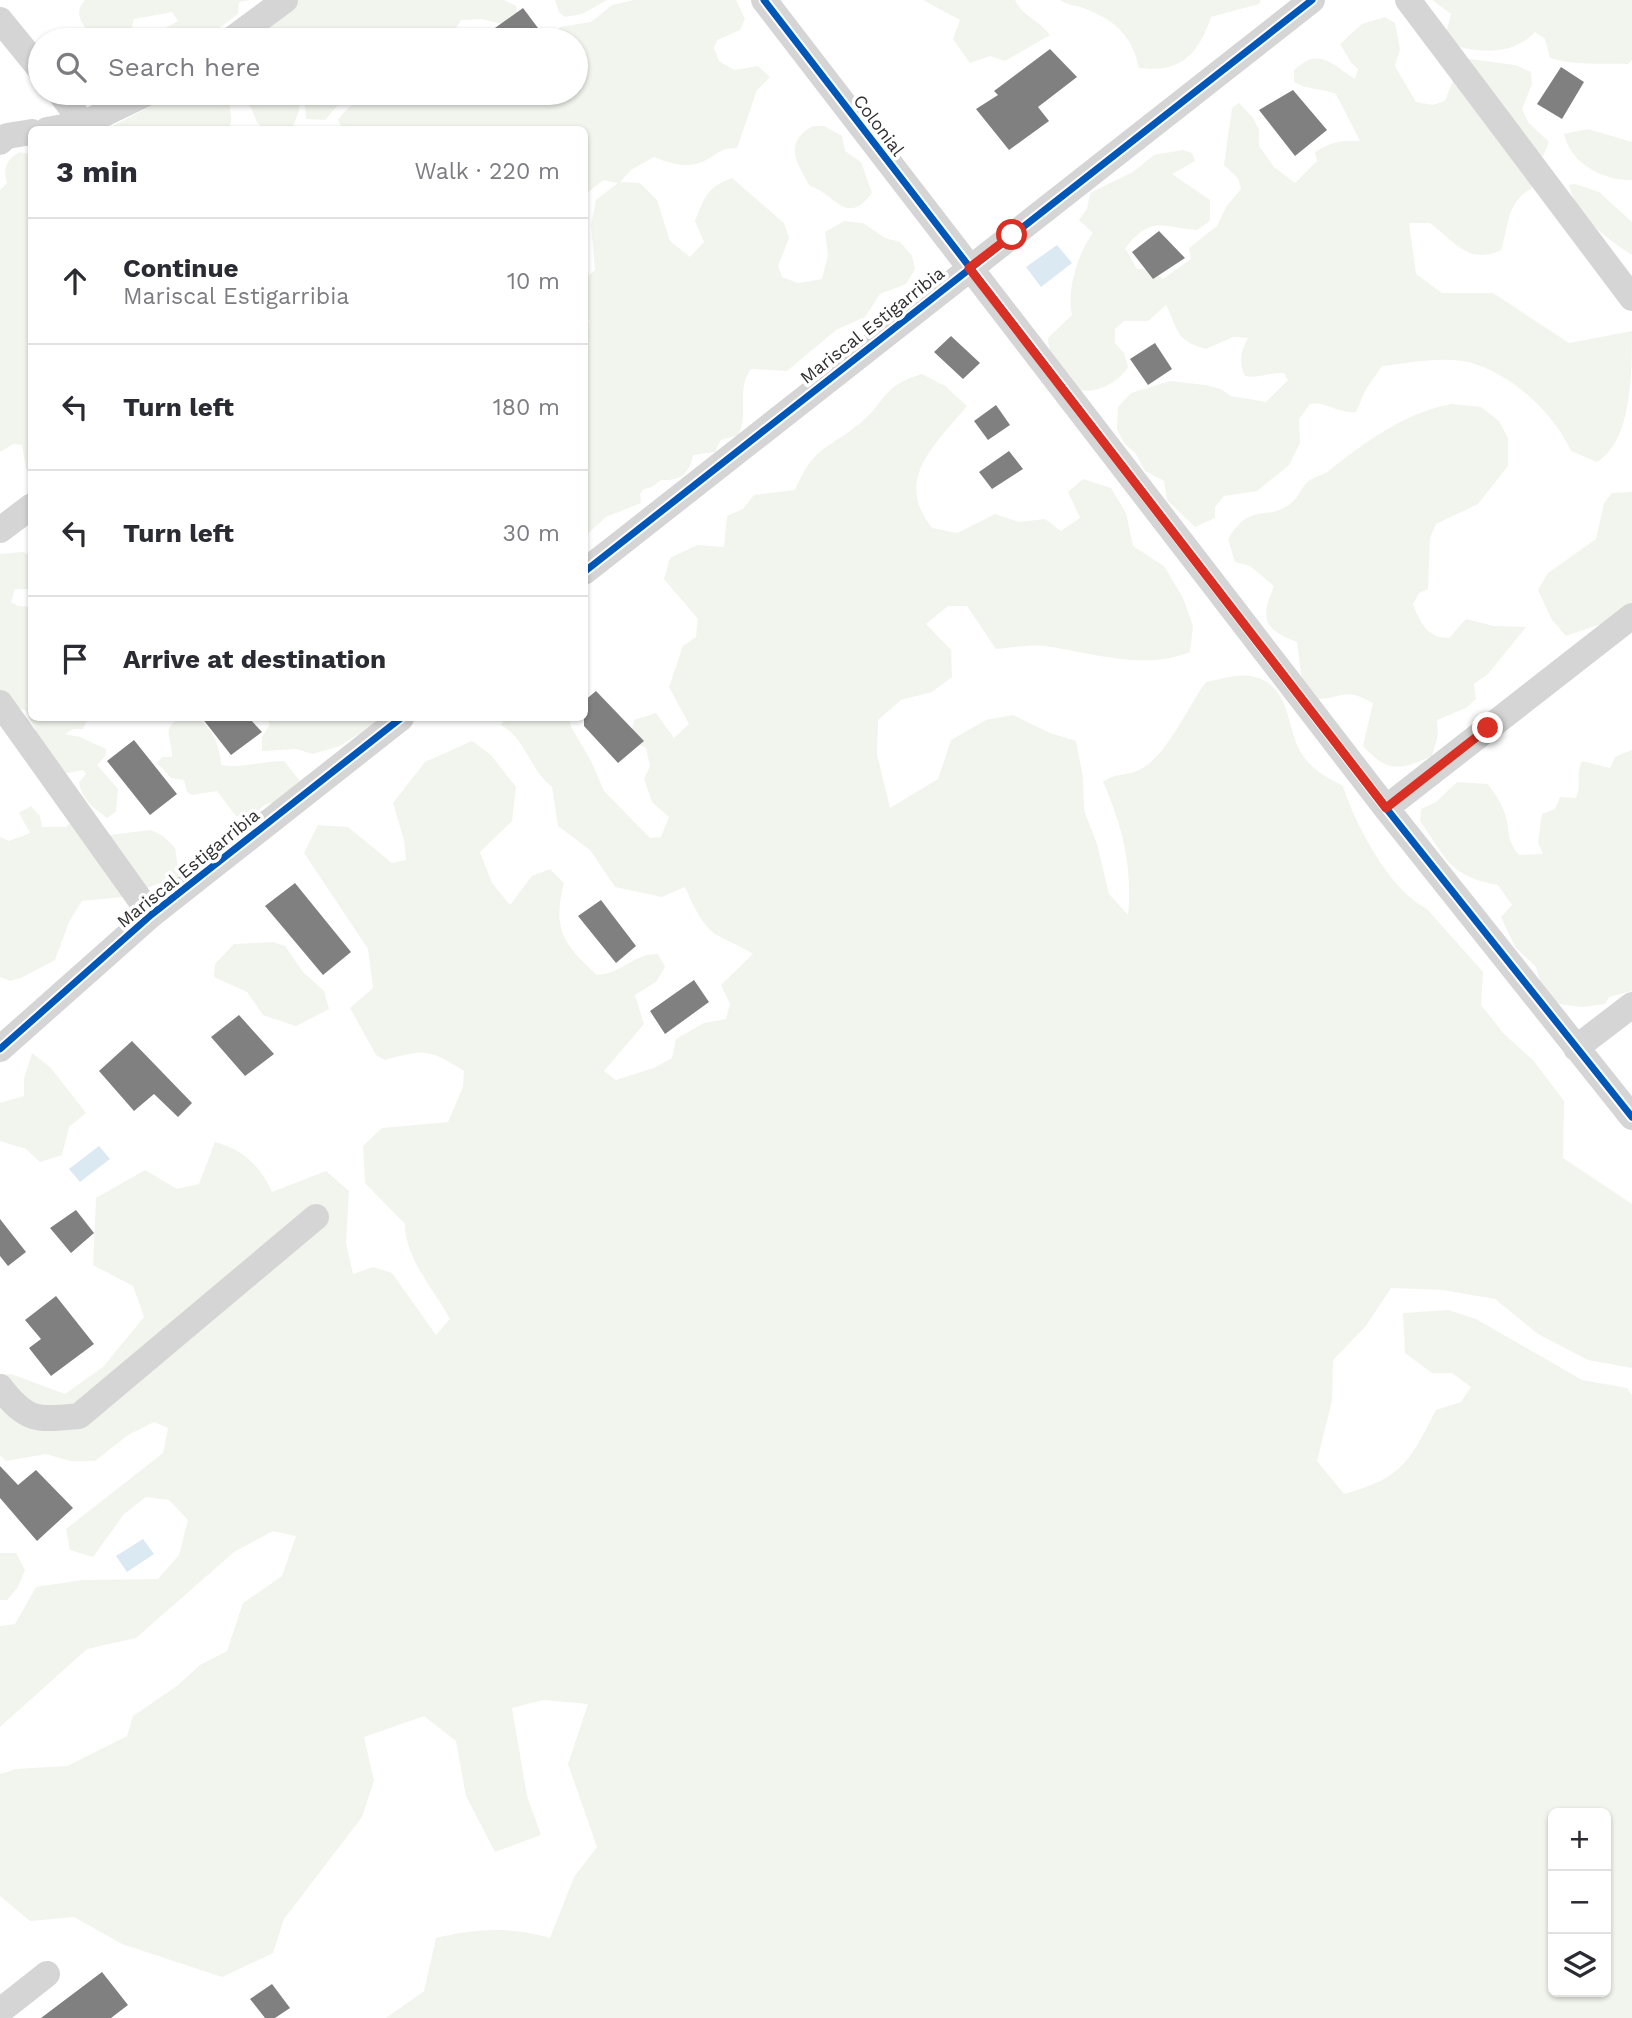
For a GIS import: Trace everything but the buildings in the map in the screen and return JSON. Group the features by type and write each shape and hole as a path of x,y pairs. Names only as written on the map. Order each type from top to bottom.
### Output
{"street":[{"path":"247,28 285,0"},
{"name":"Colonial","path":"764,0 1386,808 1632,1117"},
{"name":"Mariscal Estigarribia","path":"588,569 1312,0"},
{"path":"1408,0 1632,298"},
{"path":"0,20 28,54"},
{"path":"70,105 87,126 125,105"},
{"path":"0,142 7,136 28,133"},
{"path":"0,530 28,509"},
{"path":"1386,808 1632,616"},
{"path":"0,703 151,915"},
{"name":"Mariscal Estigarribia","path":"0,1049 151,915 397,721"},
{"path":"1576,1048 1632,1005"},
{"path":"0,1387 18,1411 47,1419 79,1416 316,1217"},
{"path":"0,2011 47,1974"}],"shaded area":[{"path":"85,0 250,0 239,2 238,14 219,28 165,28 178,21 172,12 134,19 132,28 86,28 79,16"},
{"path":"267,0 504,0 516,6 518,16 505,25 482,19 461,20 456,28 253,28"},
{"path":"555,0 607,0 582,14 565,17 559,12"},
{"path":"634,0 736,0 745,19 740,30 717,40 714,48 719,61 734,70 758,66 770,77 757,90 737,148 724,150 701,162 687,165 654,157 631,170 620,182 640,183 657,200 670,241 690,257 704,242 695,221 704,200 717,185 732,178 784,223 789,238 778,266 782,277 798,283 822,279 828,255 825,232 844,221 863,223 885,238 900,242 912,256 915,269 906,284 880,294 865,317 836,330 787,371 751,369 744,386 743,419 738,435 721,440 715,452 693,455 686,472 679,478 661,480 644,489 640,494 641,503 606,517 588,533 588,276 595,270 591,225 596,200 618,183 603,180 588,192 588,126 341,126 338,120 354,105 588,105 588,28 559,28 591,22 612,5"},
{"path":"923,0 1015,0 1022,10 1050,35 1005,61 990,56 970,63 953,39 960,20"},
{"path":"1060,0 1261,0 1259,4 1211,17 1194,51 1177,64 1154,69 1139,68 1126,37 1112,23"},
{"path":"1432,0 1632,0 1632,60 1628,64 1589,64 1550,58 1545,39 1535,32 1518,44 1500,50 1459,47 1446,33 1451,14"},
{"path":"1385,17 1395,23 1400,49 1395,66 1416,102 1433,105 1445,101 1454,78 1470,59 1515,65 1531,72 1532,84 1522,109 1528,122 1549,142 1536,170 1531,189 1523,194 1513,208 1501,250 1480,255 1471,253 1430,223 1409,223 1416,274 1442,293 1493,293 1569,343 1632,331 1630,386 1623,423 1609,452 1597,462 1571,451 1553,422 1529,396 1484,367 1458,360 1382,366 1366,389 1356,412 1310,404 1299,419 1300,443 1289,465 1257,491 1224,496 1215,507 1215,518 1195,527 1167,500 1164,481 1145,471 1136,454 1124,443 1117,429 1118,407 1131,393 1170,381 1205,385 1221,389 1231,396 1266,402 1288,380 1284,373 1245,376 1241,356 1248,338 1233,337 1206,349 1188,342 1179,333 1166,305 1148,321 1124,321 1115,329 1115,343 1124,353 1128,367 1118,379 1095,390 1078,390 1071,386 1055,363 1048,338 1072,315 1071,295 1075,272 1093,233 1079,220 1087,209 1090,193 1133,172 1154,155 1183,150 1192,153 1195,161 1172,174 1210,200 1210,221 1197,230 1150,227 1125,248 1137,269 1152,269 1163,279 1191,259 1189,248 1217,226 1226,207 1241,189 1238,178 1224,165 1232,108 1239,103 1253,118 1259,130 1259,146 1274,167 1295,183 1317,161 1315,152 1336,142 1360,141 1336,94 1294,82 1294,70 1311,59 1326,60 1355,79 1358,69 1340,44 1362,24"},
{"path":"153,105 230,105 230,126 113,126"},
{"path":"249,105 299,105 293,126 260,126"},
{"path":"305,105 338,105 325,120 306,119"},
{"path":"813,126 824,126 842,136 845,151 861,162 872,193 855,208 841,206 810,186 800,169 795,146 804,132"},
{"path":"1588,129 1632,142 1632,180 1599,174 1573,154 1564,134"},
{"path":"20,152 28,154 28,471 22,445 13,444 0,452 0,190 7,183 5,173 12,158"},
{"path":"1575,184 1599,192 1632,222 1632,255 1602,234 1585,216 1569,185"},
{"path":"1057,245 1072,263 1041,287 1026,267"},
{"path":"922,374 945,386 967,406 932,449 917,478 921,510 932,528 957,533 995,514 1019,522 1045,519 1061,531 1080,518 1068,492 1083,479 1111,488 1126,513 1133,546 1164,566 1183,598 1193,626 1190,652 1154,660 1118,659 1039,646 996,649 967,606 948,606 926,624 951,650 952,677 932,692 901,700 878,720 877,754 890,808 938,779 951,740 986,720 1013,715 1050,733 1076,741 1083,777 1084,810 1097,844 1109,894 1128,915 1129,880 1121,830 1103,782 1149,764 1167,743 1206,682 1239,676 1262,679 1271,685 1284,703 1298,747 1306,760 1323,775 1343,786 1365,836 1399,887 1426,908 1483,972 1481,1005 1504,1034 1533,1060 1564,1101 1563,1158 1632,1204 1632,1368 1588,1360 1538,1334 1495,1299 1443,1290 1391,1288 1365,1327 1333,1360 1332,1401 1317,1461 1344,1494 1379,1481 1402,1466 1411,1455 1436,1410 1461,1402 1471,1387 1452,1373 1432,1373 1405,1353 1403,1313 1448,1310 1476,1319 1582,1380 1627,1388 1632,1395 1632,2018 386,2018 424,1991 436,1938 507,1930 550,1938 574,1877 597,1847 568,1764 588,1704 543,1700 512,1708 527,1796 541,1835 495,1852 466,1796 456,1741 424,1716 364,1737 374,1781 362,1817 284,1919 273,1953 222,1977 122,1944 74,1917 30,1921 0,1896 0,1774 16,1769 67,1766 127,1736 133,1716 177,1686 200,1665 227,1651 243,1603 282,1576 296,1536 273,1531 234,1552 136,1638 87,1649 0,1727 0,1626 15,1624 36,1587 82,1580 158,1579 179,1555 188,1520 169,1500 146,1497 124,1514 93,1557 70,1550 66,1529 163,1453 168,1428 154,1422 128,1435 95,1461 70,1461 46,1454 6,1461 0,1455 0,1375 11,1374 65,1394 103,1367 144,1317 133,1286 93,1265 96,1198 145,1170 177,1189 199,1184 215,1142 243,1154 250,1160 272,1192 326,1171 349,1191 346,1243 353,1274 373,1267 392,1273 436,1335 450,1319 415,1262 406,1237 405,1224 365,1183 363,1146 382,1128 448,1122 463,1087 464,1071 443,1058 426,1053 385,1060 376,1055 350,1008 373,988 368,949 304,853 318,825 348,827 392,863 406,860 404,840 393,803 425,762 472,741 490,754 516,787 512,821 480,852 492,883 510,905 532,876 550,869 564,883 559,912 563,935 576,954 597,975 649,955 658,954 665,967 656,982 635,995 644,1024 604,1071 616,1080 654,1068 672,1058 676,1039 704,1023 726,1019 730,1004 721,985 753,954 712,931 698,914 685,887 662,897 615,887 590,850 558,826 552,787 538,772 516,738 501,725 503,721 570,721 604,791 650,838 661,837 669,817 652,802 644,779 650,766 646,748 630,740 634,720 656,713 674,738 689,724 669,687 683,646 696,637 698,619 664,579 670,558 697,545 724,547 727,516 743,509 754,495 795,490 815,457 859,424 898,384"},
{"path":"1451,404 1481,407 1499,421 1508,438 1508,466 1478,504 1436,524 1430,538 1428,589 1419,593 1413,604 1425,628 1441,637 1449,638 1466,619 1494,626 1526,627 1488,674 1474,684 1476,699 1466,708 1437,720 1438,735 1432,756 1395,767 1380,761 1363,746 1373,703 1347,694 1312,699 1302,681 1297,642 1277,632 1268,622 1267,607 1274,586 1250,566 1235,562 1228,539 1244,520 1290,504 1310,480 1328,472 1387,430 1418,414"},
{"path":"1632,492 1632,613 1566,636 1552,620 1538,590 1548,573 1596,539 1604,503 1612,493"},
{"path":"23,552 28,554 28,589 15,589 11,602 28,607 28,715 25,710 0,703 0,554"},
{"path":"31,721 87,721 83,729 73,729 65,734 80,737 106,749 106,755 97,765 118,789 116,812 107,818 89,803 79,782 86,774 83,770 62,774 36,740 36,730"},
{"path":"199,721 208,727 218,746 221,765 284,761 304,786 282,802 266,804 248,818 236,816 217,791 192,795 187,792 184,780 171,778 157,763 162,757 172,757 169,731 173,723"},
{"path":"268,721 377,721 376,728 355,736 340,746 313,754 296,749 262,751 262,737 270,724"},
{"path":"1632,750 1632,991 1609,997 1605,1004 1582,1007 1559,1004 1543,991 1536,967 1515,947 1501,917 1512,905 1498,885 1469,877 1451,864 1420,821 1421,809 1436,802 1457,782 1488,784 1502,806 1510,840 1519,855 1543,854 1538,843 1542,814 1555,809 1560,797 1576,798 1582,761 1610,768 1615,757"},
{"path":"31,806 40,816 42,827 66,827 72,821 110,835 151,830 163,836 175,848 179,876 123,897 82,901 69,922 55,960 10,981 0,977 0,837 9,841 30,833 19,813"},
{"path":"273,942 285,946 303,972 324,991 329,1009 296,1026 263,1015 247,992 214,977 215,964 234,944"},
{"path":"32,1053 51,1068 86,1113 69,1127 62,1155 40,1162 26,1149 0,1141 0,1103 24,1096 24,1079"},
{"path":"99,1146 110,1159 80,1182 69,1169"},
{"path":"143,1539 154,1554 127,1572 116,1556"},
{"path":"0,1553 16,1553 25,1570 18,1587 7,1600 0,1600"}],"cycle path":[{"path":"764,0 1386,808 1632,1117"},
{"path":"588,569 1312,0"},
{"path":"0,1049 151,915 397,721"}],"route":[{"path":"1012,235 969,268 1386,808 1488,728"}]}
